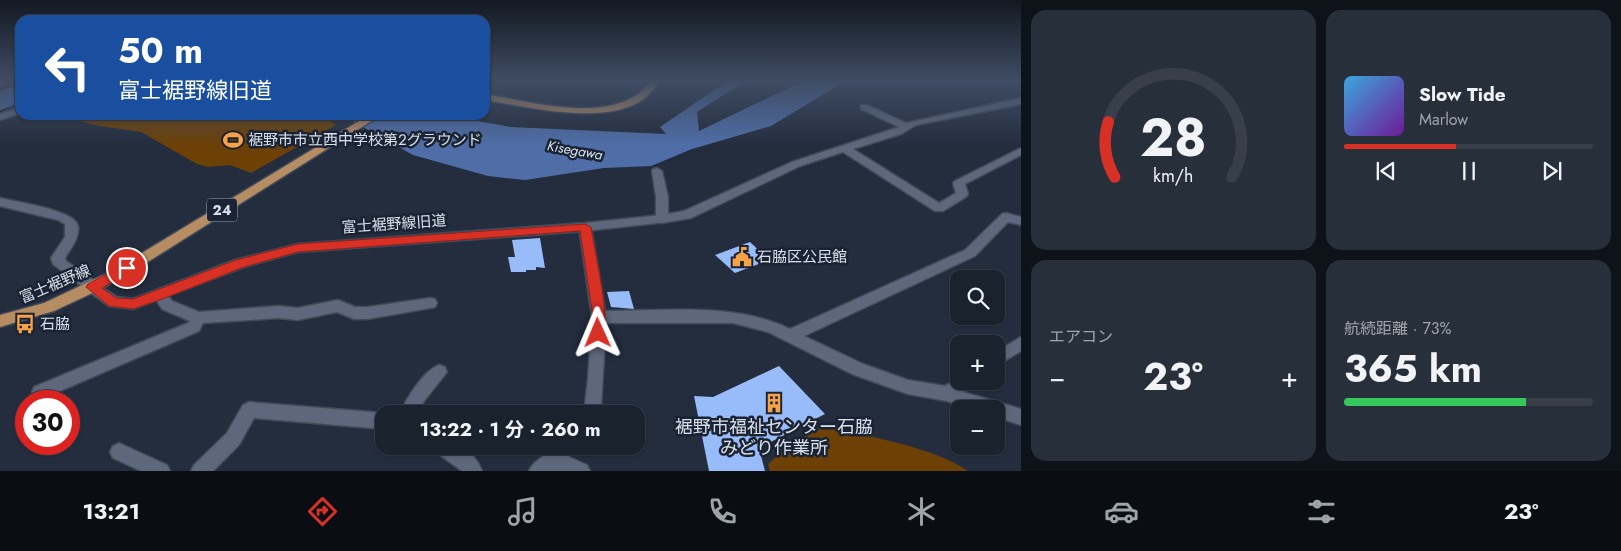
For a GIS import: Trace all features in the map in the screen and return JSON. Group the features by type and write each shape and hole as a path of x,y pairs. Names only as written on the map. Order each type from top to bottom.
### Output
{"main road":[{"path":"514,102 549,108 579,110 603,109 627,102"},
{"name":"富士裾野線","path":"0,321 21,317 93,287 161,248 367,120"}],"street":[{"name":"富士裾野線旧道","path":"0,202 62,217 69,221 72,226 71,237 58,258 60,264 114,302 133,304 240,264 298,248 585,227 687,215 796,164 896,132 905,126 1016,102"},
{"path":"864,107 905,126"},
{"path":"0,117 15,112"},
{"path":"845,149 939,208 962,194 959,184 1021,151"},
{"path":"657,171 662,197 662,219"},
{"path":"791,335 970,253 1006,217 1021,220"},
{"path":"585,227 599,317 593,405"},
{"path":"160,295 167,305 198,318 278,312 298,314 338,306 354,313 368,313 430,303"},
{"path":"599,317 733,317 772,327 858,369 908,387 947,394 966,400"},
{"path":"45,390 194,327 198,318"},
{"path":"1005,354 1021,343"},
{"path":"413,405 418,396 439,372"},
{"path":"947,394 953,390"},
{"path":"200,471 232,439 249,410 375,420"},
{"path":"1005,412 1021,417"},
{"path":"119,452 161,471"},
{"path":"457,455 468,462 473,471"},
{"path":"538,471 560,455"},
{"path":"555,460 581,471"}],"shaded area":[{"name":"裾野市市立西中学校第２グラウンド","path":"74,120 328,120 336,125 251,173 230,165 208,167 197,164 141,132"},
{"path":"825,426 880,438 918,449 953,462 968,471 770,471 768,464 791,443"}],"water":[{"path":"0,102 15,102 15,105 0,110"},
{"name":"Kisegawa","path":"697,102 713,102 697,112 699,131 759,102 811,102 771,126 692,149 651,166 604,168 525,180 488,176 413,155 351,120 471,120 511,127 666,134 660,127"}],"building":[{"path":"540,238 545,268 536,267 536,270 526,270 526,272 511,272 508,257 515,257 512,240"},
{"name":"石脇区公民館","path":"750,242 769,260 735,273 715,255"},
{"path":"629,291 634,309 611,307 607,292"},
{"path":"779,366 825,414 759,448 765,471 709,471 694,396 713,397"}],"place":[{"name":"裾野市市立西中学校第２グラウンド","path":"233,140"},
{"name":"石脇区公民館","path":"742,257"},
{"name":"石脇","path":"25,324"},
{"name":"裾野市福祉センター石脇 みどり作業所","path":"774,403"}],"route":[{"path":"127,268 93,287 114,302 133,304 240,264 298,248 324,244 585,227 599,317 598,333"}]}
